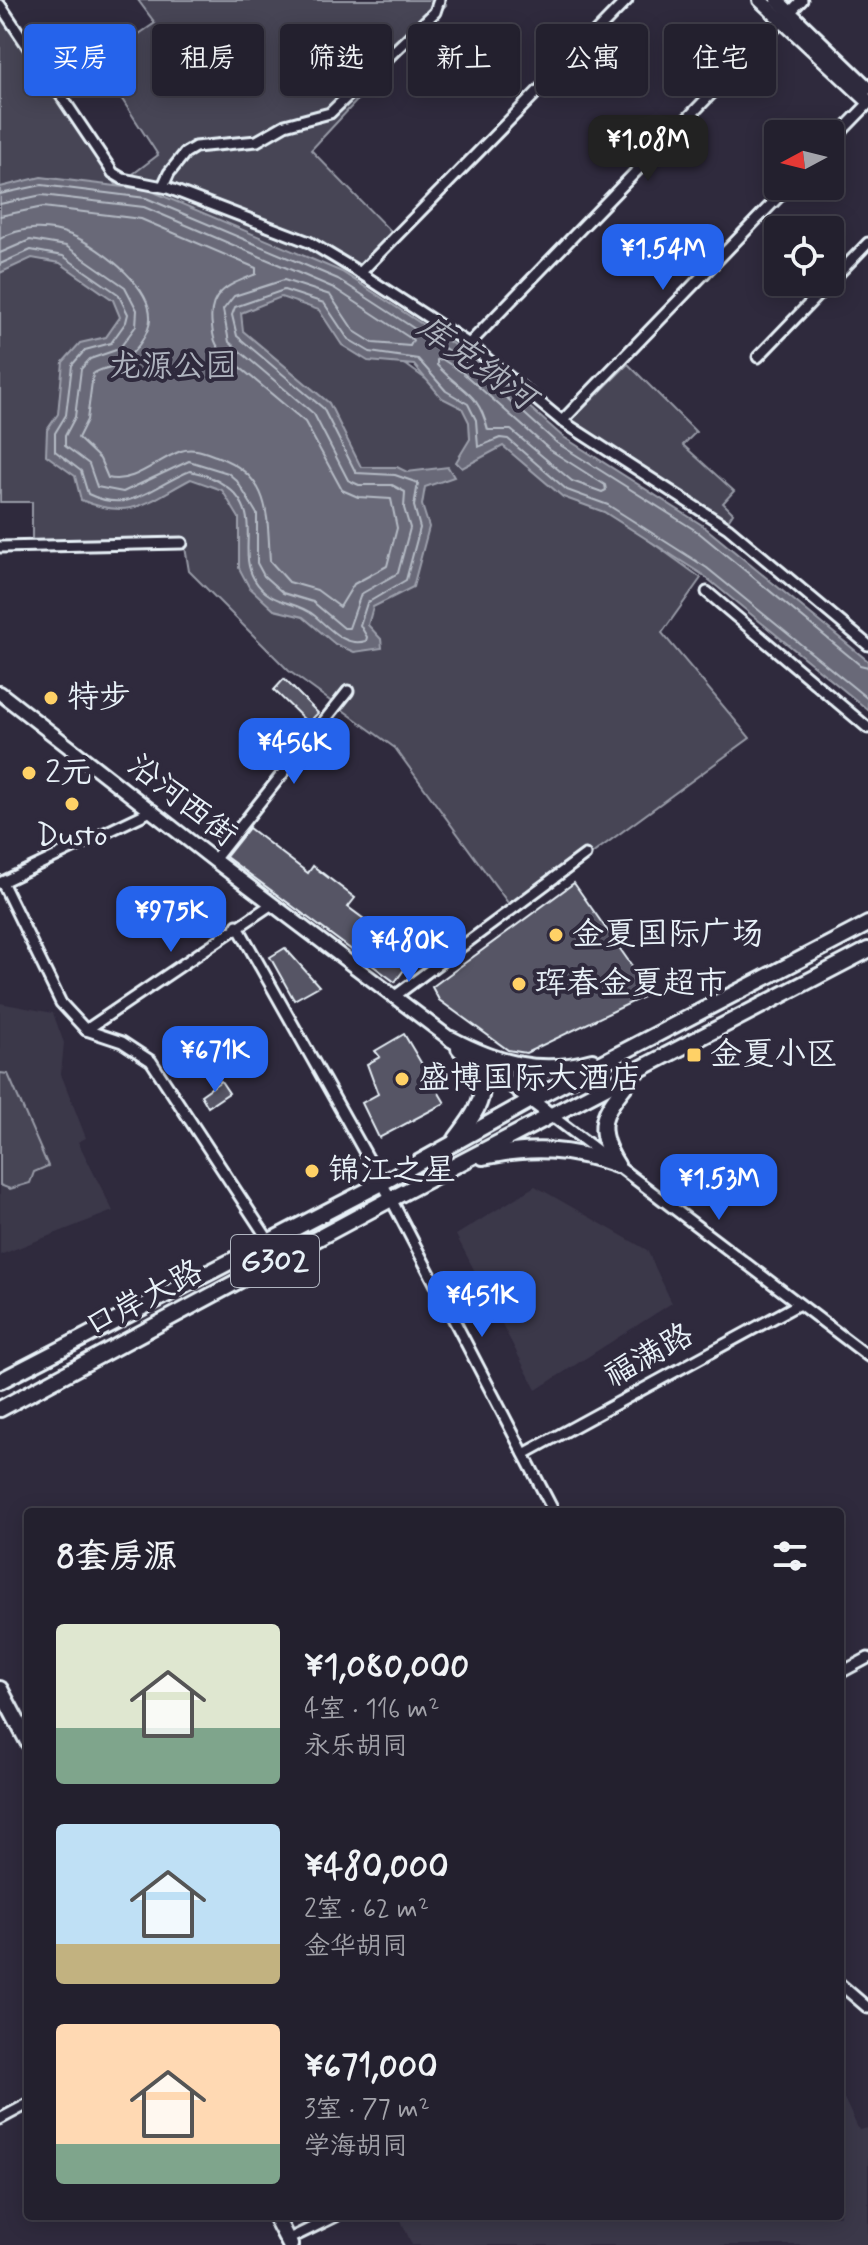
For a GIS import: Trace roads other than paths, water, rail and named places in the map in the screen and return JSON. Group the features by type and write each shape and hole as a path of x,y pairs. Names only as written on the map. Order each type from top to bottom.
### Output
{"highway":[{"name":"口岸大路","path":"0,1381 382,1183 531,1100 868,924"},
{"name":"口岸大路","path":"0,1409 391,1199 868,950"},
{"path":"451,1039 503,1063 554,1068 624,1051"},
{"path":"450,1147 478,1109 482,1093 480,1074 475,1065 451,1039"},
{"path":"617,1165 605,1146 604,1115 637,1071"},
{"path":"463,1162 531,1148 570,1151 617,1165"},
{"path":"0,1689 24,1734"},
{"path":"277,2220 289,2242"}],"main road":[{"path":"760,0 786,16 868,88"},
{"path":"777,0 786,16 868,103"},
{"name":"沿河西街","path":"0,693 552,1116"}],"street":[{"path":"163,186 185,153 195,147 257,141 285,125 330,113 435,12 439,0"},
{"path":"360,273 627,0"},
{"path":"469,344 802,0"},
{"path":"0,5 113,173 123,179 163,186 309,242 360,273 469,344 562,421 728,528 868,645"},
{"path":"844,128 868,103"},
{"path":"562,421 775,200"},
{"path":"758,357 868,243"},
{"path":"0,547 182,543"},
{"path":"707,592 868,728"},
{"path":"214,860 348,691"},
{"path":"153,810 1,883 61,1003 86,1030 122,1042 151,1061 269,1241"},
{"path":"395,996 585,855"},
{"path":"86,1030 272,904"},
{"path":"237,925 391,1199 552,1508"},
{"name":"沿河西街","path":"552,1116 868,1356"},
{"name":"福满路","path":"524,1454 799,1304"},
{"path":"844,1671 868,1658"},
{"path":"844,1987 868,2008"},
{"path":"0,2119 24,2106"},
{"path":"289,2242 329,2220"}],"water":[{"name":"库克纳河","path":"41,177 149,190 342,272 474,358 562,436 702,525 868,661 868,710 703,575 604,512 563,497 503,446 462,468 456,462 470,439 469,422 462,408 442,398 414,365 368,361 342,345 319,310 281,297 241,313 243,331 329,403 361,467 397,467 407,472 448,467 454,477 425,487 422,505 429,527 413,587 373,607 368,625 381,639 382,648 354,652 335,644 303,617 274,610 249,587 239,568 239,518 222,490 191,479 150,501 127,509 114,509 81,500 75,476 46,455 47,430 58,414 63,362 80,343 106,337 120,317 113,300 60,263 32,258 0,273 0,187"}],"place":[{"name":"特步","path":"51,698"},
{"name":"2元","path":"29,773"},
{"name":"Dusto","path":"72,804"},
{"name":"金夏国际广场","path":"556,935"},
{"name":"珲春金夏超市","path":"519,984"},
{"name":"金夏小区","path":"694,1055"},
{"name":"盛博国际大酒店","path":"402,1079"},
{"name":"锦江之星","path":"312,1171"}],"park label":[{"name":"龙源公园","path":"173,367"}]}
